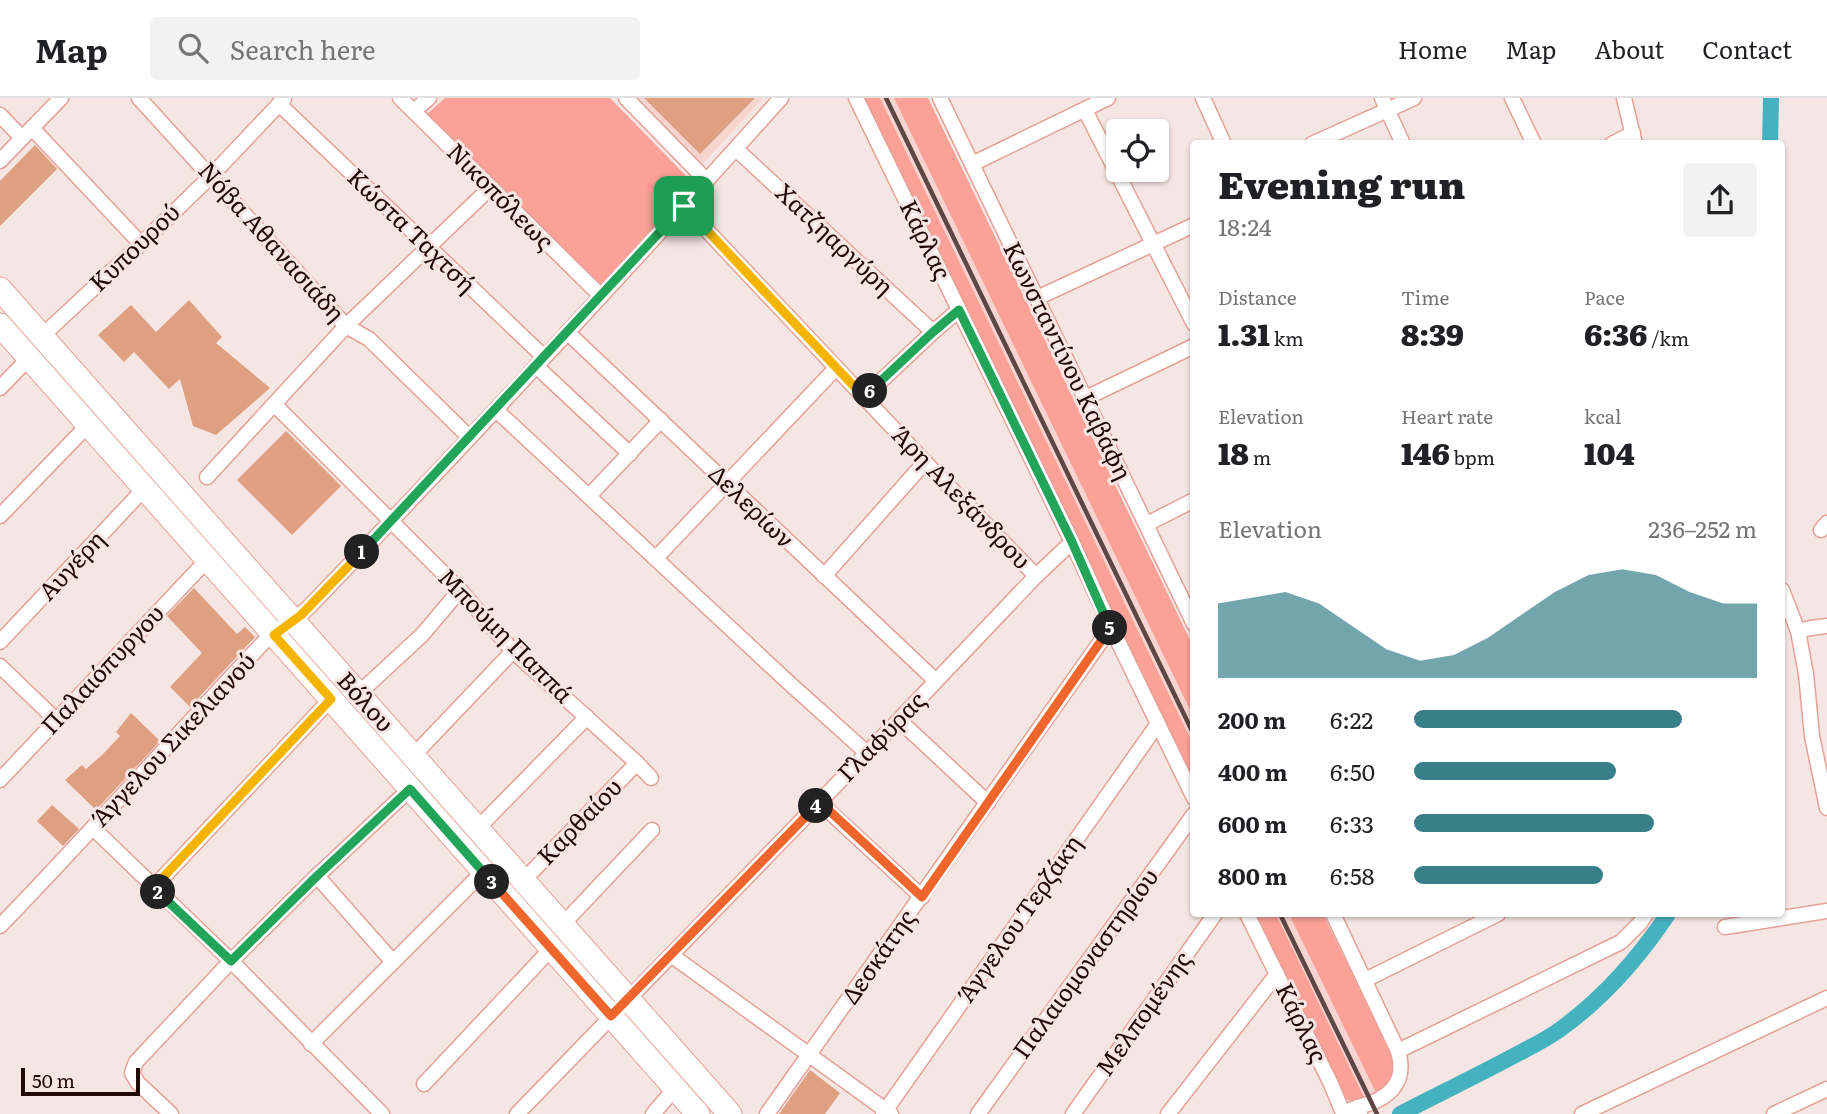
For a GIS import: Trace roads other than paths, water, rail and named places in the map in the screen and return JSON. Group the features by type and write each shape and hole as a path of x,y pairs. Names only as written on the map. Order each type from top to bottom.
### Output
{"main road":[{"name":"Βόλου","path":"0,289 730,1114"},
{"name":"Βόλου","path":"0,325 698,1114"}],"street":[{"path":"0,160 61,98"},
{"name":"Νόβα Αθανασιάδη","path":"139,98 346,326 369,339 469,437"},
{"name":"Νικοπόλεως","path":"400,98 601,296"},
{"path":"414,111 429,98"},
{"path":"626,98 706,181"},
{"name":"Άγγελου Σικελιανού","path":"0,926 264,641 293,621 496,410 781,98"},
{"name":"Κάρλας","path":"856,98 1190,790"},
{"name":"Κωνσταντίνου Καβάφη","path":"940,98 1190,615"},
{"path":"972,164 1108,98"},
{"path":"1203,98 1222,140"},
{"path":"1319,140 1384,104 1413,98"},
{"path":"1512,98 1532,140"},
{"path":"1624,98 1634,138"},
{"name":"Κυπουρού","path":"42,336 211,176 282,101"},
{"name":"Κώστα Ταχτσή","path":"282,101 429,247 630,454"},
{"path":"1384,104 1401,140"},
{"path":"1084,110 1190,316"},
{"path":"0,115 27,133 141,244"},
{"name":"Χατζηαργύρη","path":"736,149 933,332"},
{"path":"207,477 346,326 490,188"},
{"name":"Άρη Αλεξάνδρου","path":"684,206 1036,576"},
{"path":"1037,298 1190,227"},
{"path":"864,397 959,310"},
{"name":"Δελερίων","path":"567,332 936,681"},
{"path":"1086,398 1190,348"},
{"path":"0,388 29,358"},
{"path":"656,558 836,368"},
{"name":"Μπούμη Παππά","path":"274,404 460,590 513,651 651,778"},
{"path":"496,410 867,753"},
{"path":"589,496 661,421"},
{"path":"0,516 88,425"},
{"path":"824,576 925,461"},
{"name":"Αυγέρη","path":"0,642 144,489"},
{"path":"1147,524 1190,502"},
{"name":"Γλαφύρας","path":"517,1114 1036,576 1072,542"},
{"name":"Παλαιόπυργου","path":"0,780 207,560"},
{"path":"358,694 422,635 460,590"},
{"path":"1785,598 1803,652 1812,736 1827,808"},
{"path":"1798,631 1827,626"},
{"name":"Δεσκάτης","path":"767,1114 1111,627"},
{"path":"413,755 513,651"},
{"path":"0,666 56,720"},
{"path":"153,888 331,699"},
{"path":"477,829 587,717"},
{"path":"1811,719 1827,718"},
{"path":"899,720 988,803"},
{"name":"Άγγελου Τερζάκη","path":"887,1113 1157,725"},
{"name":"Καρθαίου","path":"523,881 637,763"},
{"path":"171,1114 138,1083 132,1073 136,1062 231,961 410,789"},
{"path":"820,802 922,897"},
{"name":"Παλαιομοναστηρίου","path":"978,1114 1190,820"},
{"path":"93,828 231,961 382,1114"},
{"path":"562,925 652,830"},
{"path":"311,1044 483,872"},
{"path":"317,876 393,962"},
{"path":"1725,928 1827,911"},
{"name":"Μελπομένης","path":"1073,1114 1213,917"},
{"name":"Κάρλας","path":"1248,917 1331,1084 1341,1114 1359,1111"},
{"path":"1336,917 1401,1061 1401,1071 1393,1089 1380,1100 1359,1111"},
{"path":"1365,980 1492,917"},
{"path":"1398,1051 1621,942 1644,917"},
{"path":"424,1084 551,949"},
{"path":"671,955 887,1113"},
{"path":"1168,1114 1277,974"},
{"path":"1582,1114 1827,998"},
{"path":"653,1114 675,1088"},
{"path":"1774,1114 1827,1089"}],"waterway":[{"path":"1770,140 1771,98"},
{"path":"1400,1114 1562,1028 1620,976 1666,917"}],"railway":[{"path":"886,98 1190,727"},
{"path":"1281,917 1377,1114"}]}
